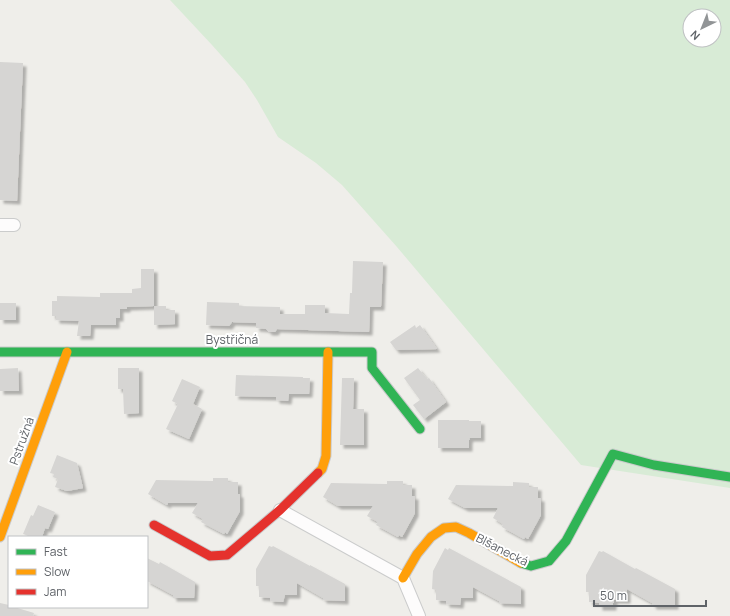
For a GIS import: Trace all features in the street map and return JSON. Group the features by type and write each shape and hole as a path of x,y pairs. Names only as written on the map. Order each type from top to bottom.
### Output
{"street":[{"path":"0,225 14,225"},
{"name":"Bystřičná","path":"0,352 372,352 372,368 420,429"},
{"name":"Pstružná","path":"0,537 67,352"},
{"path":"154,525 210,556 227,556 280,510 322,469 326,456 328,352"},
{"name":"Blšanecká","path":"403,578 416,554 431,537 444,528 456,527 463,530 522,563 531,566 549,561 566,540 614,454 654,465 730,477"},
{"path":"280,510 403,578 419,616"}],"green space":[{"path":"170,0 730,0 730,488 581,465 397,247 342,185 316,163 278,137 245,82"}],"building":[{"path":"0,62 23,63 17,201 0,200"},
{"path":"353,261 383,262 381,307 370,307 369,332 277,329 275,332 269,332 266,329 256,328 256,323 232,322 229,326 206,325 207,302 239,303 239,306 280,307 280,314 305,314 305,305 325,305 325,313 349,314 350,293 352,293"},
{"path":"141,269 154,269 154,306 127,307 127,309 120,309 120,318 116,318 116,325 91,325 90,336 77,336 79,321 56,320 56,316 52,316 52,301 57,301 57,296 100,297 100,293 132,293 132,289 141,288"},
{"path":"0,303 16,303 16,320 0,320"},
{"path":"154,306 166,306 166,310 175,310 175,324 154,325"},
{"path":"415,325 416,328 420,325 437,349 396,350 390,342"},
{"path":"18,368 19,391 0,391 0,369"},
{"path":"118,368 139,368 139,413 124,414 123,389 118,389"},
{"path":"418,368 427,379 429,378 446,402 424,419 413,405 420,400 404,378"},
{"path":"236,375 310,378 309,394 289,394 288,401 276,400 276,397 235,396"},
{"path":"342,378 354,378 353,409 364,409 364,445 340,445"},
{"path":"182,379 200,387 193,404 202,409 189,439 166,429 178,404 172,401"},
{"path":"438,420 481,421 481,438 469,438 469,448 438,448"},
{"path":"57,455 77,463 83,488 67,491 55,487 58,479 53,477 54,474 50,473"},
{"path":"213,478 228,478 228,482 238,482 240,511 227,534 225,532 224,534 201,522 203,519 192,513 198,503 168,503 167,505 148,494 156,480 213,481"},
{"path":"387,481 403,481 403,485 412,485 412,496 415,496 415,513 402,537 399,535 398,537 376,525 378,522 367,516 373,506 338,506 323,497 331,483 387,484"},
{"path":"513,482 529,483 529,487 538,487 538,498 541,498 541,515 528,539 525,537 524,539 502,527 503,524 493,518 498,508 465,508 448,499 456,485 513,486"},
{"path":"38,505 55,512 48,529 45,528 42,536 29,536 23,534 31,515 33,516"},
{"path":"269,546 273,546 345,584 345,601 323,600 323,598 297,583 297,595 285,595 283,602 270,601 270,598 259,597 259,586 256,586 256,569"},
{"path":"445,548 448,550 449,548 521,587 521,604 499,603 499,601 473,587 473,598 461,598 460,605 446,604 446,601 436,600 436,590 432,589 433,571"},
{"path":"599,551 603,551 675,589 675,606 653,606 652,603 627,589 627,600 614,600 613,607 599,607 599,603 589,602 589,592 586,592 586,575"},
{"path":"148,558 159,564 160,562 195,582 194,598 173,598 173,595 148,582"},
{"path":"0,603 8,605 8,608 17,608 34,613 33,616 0,616"}],"traffic: fast":[{"path":"0,352 372,352 372,368 420,429"},
{"path":"521,563 531,566 549,561 566,541 613,454 654,465 730,477"}],"traffic: slow":[{"path":"0,537 67,352"},
{"path":"318,473 322,469 326,456 328,352"},
{"path":"403,578 417,554 431,537 444,528 456,527 521,563"}],"traffic: jam":[{"path":"154,525 210,556 227,555 280,510 318,473"}]}
